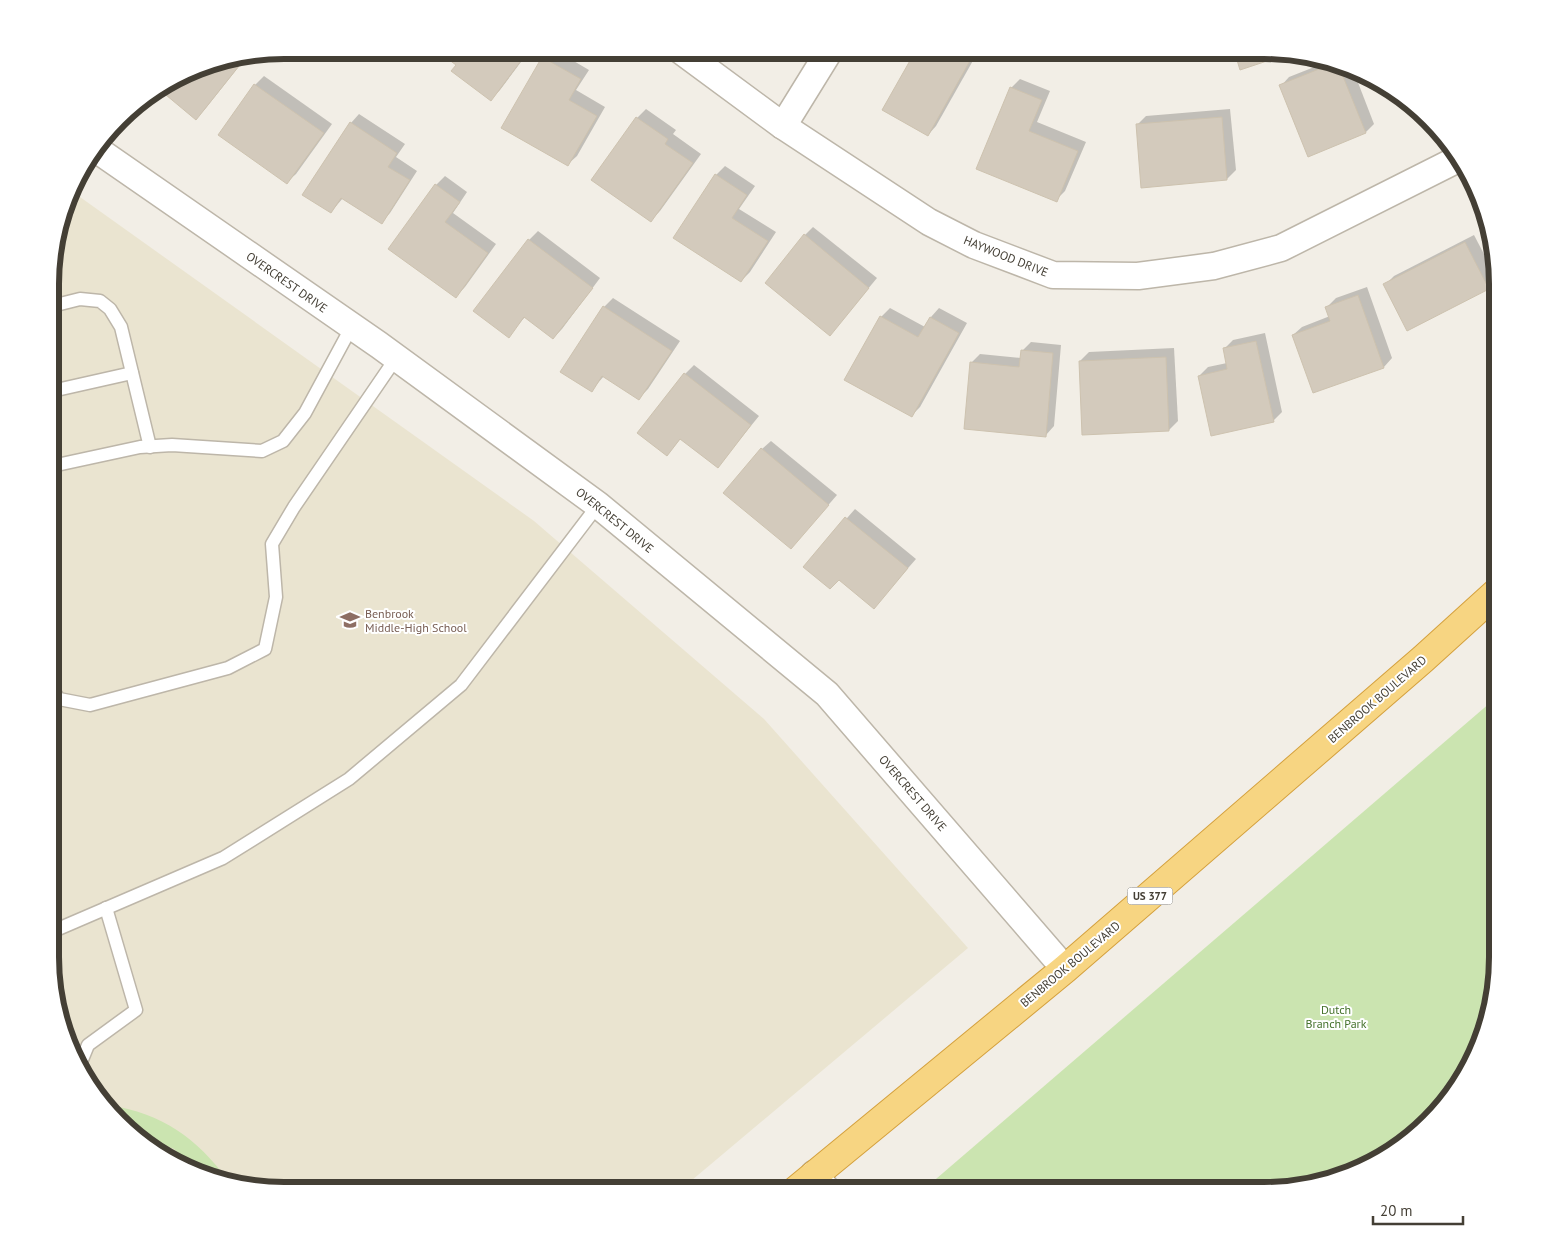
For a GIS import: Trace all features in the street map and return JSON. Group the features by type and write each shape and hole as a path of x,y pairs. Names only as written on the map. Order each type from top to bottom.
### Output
{"highway":[{"name":"BENBROOK BOULEVARD","path":"816,1182 1065,969 1423,659 1489,599"}],"street":[{"name":"HAYWOOD DRIVE","path":"692,59 783,126 929,222 974,245 1053,275 1147,274 1214,266 1281,248 1453,162"},
{"path":"783,126 824,59"},
{"name":"OVERCREST DRIVE","path":"101,153 352,326 598,506 827,694 1065,969"}],"lane":[{"path":"59,304 80,299 100,301 110,309 121,327 150,447"},
{"path":"59,465 150,447 172,445 262,451 283,441 304,414 352,326"},
{"path":"59,699 90,705 228,668 265,649 276,597 272,544 294,507 396,358"},
{"path":"59,389 132,373"},
{"path":"59,929 223,858 349,779 461,685 598,506"},
{"path":"83,1058 88,1045 136,1010 106,908"}],"shaded area":[{"name":"Benbrook Middle-High School","path":"77,195 534,521 764,719 968,948 690,1182 269,1182 225,1175 197,1165 171,1152 135,1126 105,1094 82,1057 66,1016 59,972 59,269 66,225"}],"green space":[{"name":"Dutch Branch Park","path":"1489,704 1489,972 1485,1001 1472,1044 1459,1070 1443,1094 1413,1126 1377,1152 1351,1165 1323,1175 1279,1182 932,1182"},
{"path":"116,1106 146,1114 177,1130 204,1152 224,1175 184,1159 174,1149 147,1136"}],"building":[{"path":"448,59 522,59 491,101 451,71 456,65"},
{"path":"541,59 546,59 581,79 569,100 597,116 568,166 501,128"},
{"path":"911,59 971,59 928,136 882,110"},
{"path":"1237,59 1273,59 1240,70"},
{"path":"242,63 196,120 164,94 197,76 225,66"},
{"path":"1325,67 1341,73 1366,133 1308,157 1279,85"},
{"path":"254,84 324,133 287,184 218,135"},
{"path":"1010,87 1042,100 1029,131 1078,151 1057,202 976,169"},
{"path":"636,117 668,139 665,144 693,163 651,222 591,180"},
{"path":"1222,117 1227,180 1141,188 1136,124"},
{"path":"350,122 397,153 388,167 410,180 382,224 341,198 331,213 302,195"},
{"path":"715,174 747,195 732,218 768,241 741,282 673,238"},
{"path":"435,184 460,202 445,222 488,253 456,298 388,249"},
{"path":"804,234 869,288 830,336 765,283"},
{"path":"528,239 593,288 553,339 524,317 509,338 473,311"},
{"path":"1465,242 1489,289 1407,331 1383,284"},
{"path":"1358,295 1384,368 1313,393 1292,335 1330,321 1325,307"},
{"path":"603,306 672,351 639,400 602,376 592,392 560,372"},
{"path":"880,316 918,337 930,317 959,333 912,417 844,380"},
{"path":"1256,341 1274,422 1211,436 1198,376 1227,369 1223,348"},
{"path":"1021,350 1053,353 1046,437 964,429 970,362 1019,367"},
{"path":"1166,357 1169,431 1082,435 1079,361"},
{"path":"684,373 751,425 718,468 680,439 667,456 637,433"},
{"path":"761,448 829,505 791,549 723,493"},
{"path":"845,517 908,568 874,609 839,580 830,589 803,567"}],"place":[{"name":"Benbrook Middle-High School","path":"350,620"}]}
